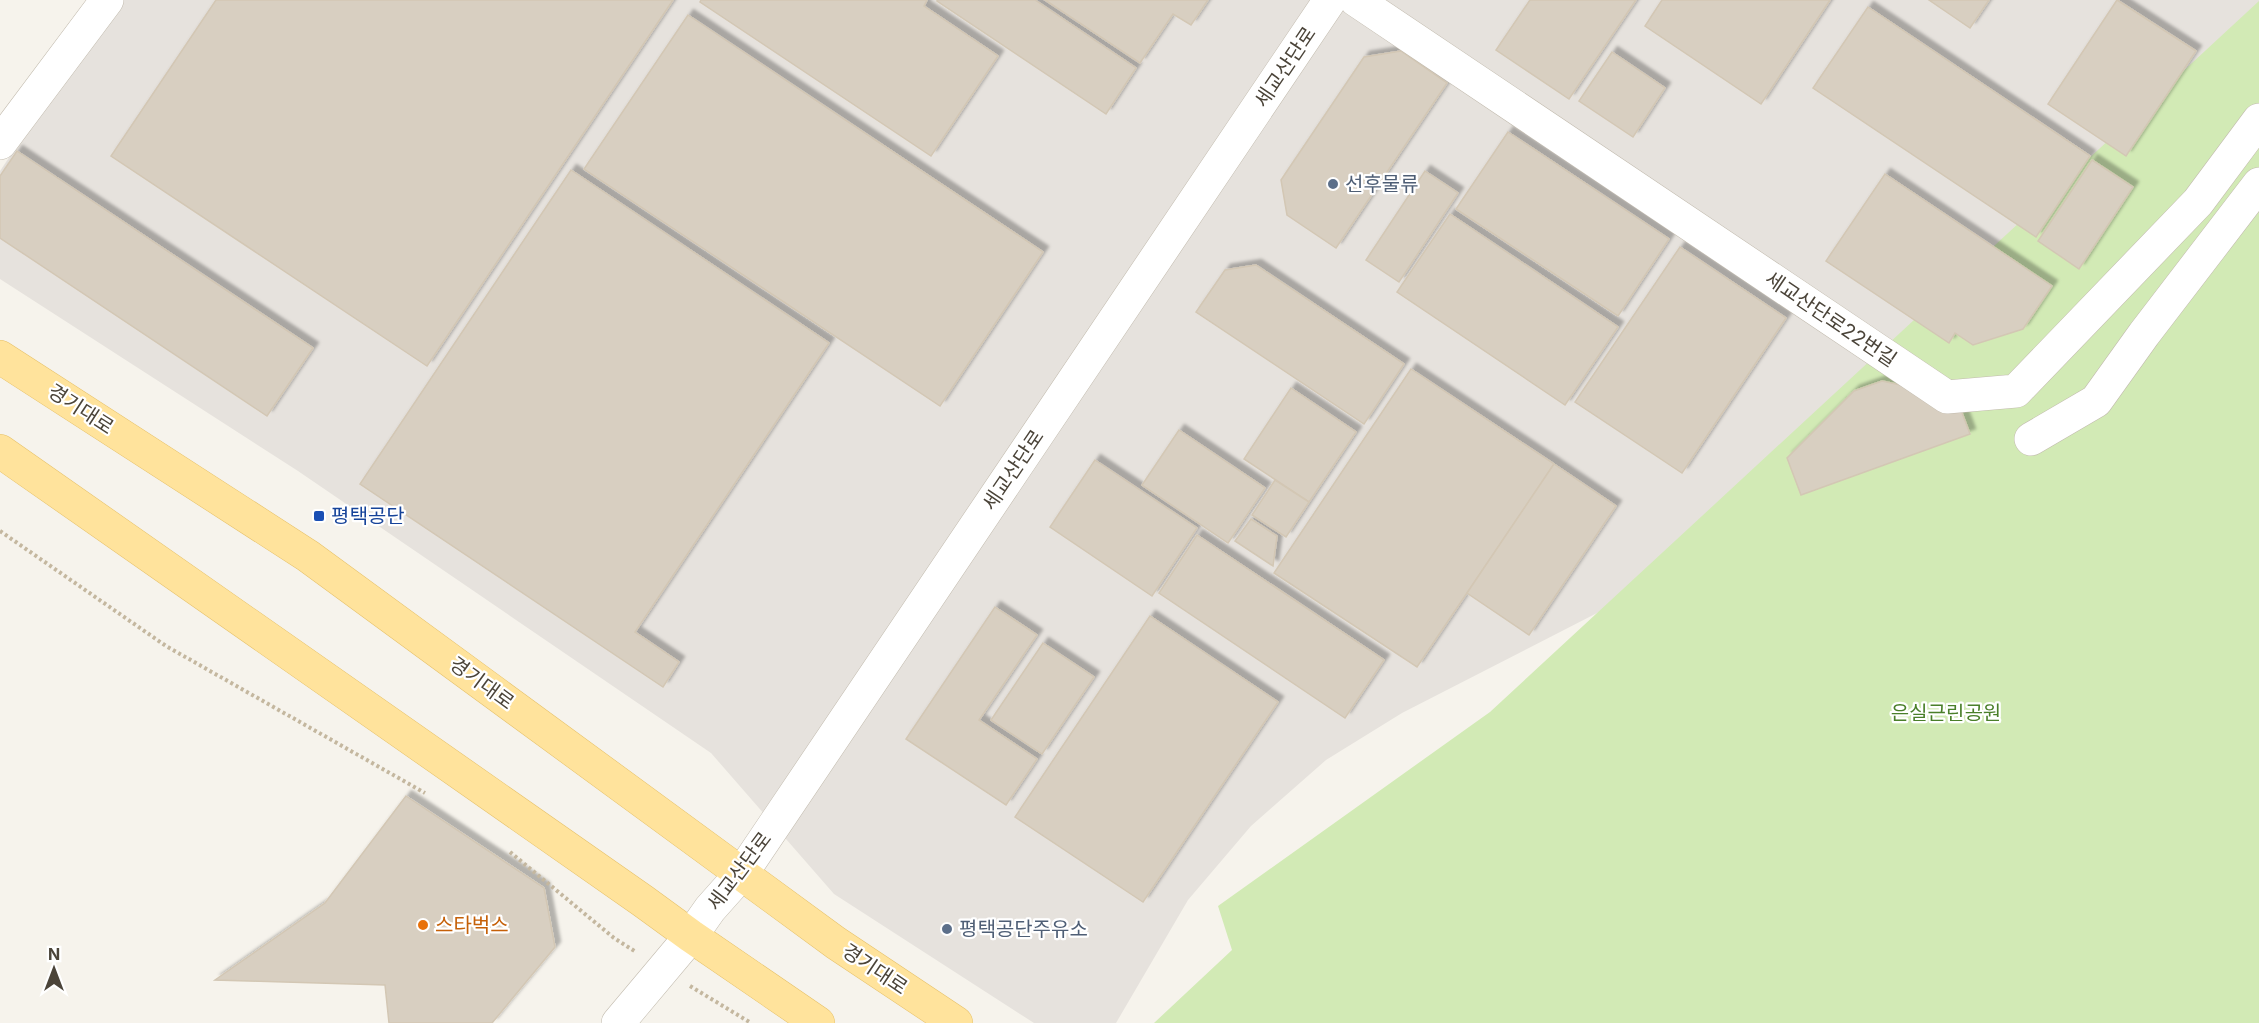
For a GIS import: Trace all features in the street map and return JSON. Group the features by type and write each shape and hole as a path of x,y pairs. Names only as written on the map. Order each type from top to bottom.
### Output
{"main road":[{"name":"경기대로","path":"0,357 308,556 836,943 956,1023"},
{"path":"0,451 818,1023"}],"street":[{"path":"0,143 107,0"},
{"name":"세교산단로","path":"618,1023 742,873 1330,0"},
{"name":"세교산단로22번길","path":"1356,0 1947,397 2016,391 2198,202 2259,120"},
{"path":"2031,439 2096,401 2144,334 2259,184"}],"path":[{"path":"0,531 166,646 434,798"},
{"path":"509,852 614,938 751,1023"}],"shaded area":[{"path":"114,0 2259,0 2259,146 1599,612 1402,713 1326,760 1251,826 1188,900 1116,1023 1034,1023 834,894 711,753 298,471 0,279 0,171"}],"green space":[{"name":"은실근린공원","path":"2259,1 2259,1023 1154,1023 1232,950 1218,906 1490,712"}],"building":[{"path":"216,0 673,0 427,366 111,156"},
{"path":"701,0 927,0 924,6 998,56 931,156 700,2"},
{"path":"937,0 1035,0 1136,68 1106,114"},
{"path":"1045,0 1208,0 1191,25 1173,14 1140,63"},
{"path":"1530,0 1636,0 1569,99 1496,50"},
{"path":"1662,0 1830,0 1761,104 1645,26"},
{"path":"1929,0 1989,0 1970,28"},
{"path":"2117,0 2196,51 2126,156 2048,104"},
{"path":"1868,7 2090,156 2036,237 1813,88"},
{"path":"688,15 1043,252 940,406 584,169"},
{"path":"1401,51 1447,83 1336,248 1287,215 1281,180 1364,57"},
{"path":"1612,52 1665,88 1633,137 1579,101"},
{"path":"1508,132 1669,239 1618,316 1456,209"},
{"path":"17,151 313,348 267,416 0,238 0,176"},
{"path":"2092,160 2133,187 2079,269 2038,241"},
{"path":"571,170 829,343 635,632 679,662 663,687 360,484"},
{"path":"1425,171 1458,193 1399,282 1366,260"},
{"path":"1885,174 2052,286 2023,329 1973,345 1955,333 1949,343 1826,261"},
{"path":"1450,214 1618,327 1565,405 1397,292"},
{"path":"1680,247 1786,318 1682,473 1575,402"},
{"path":"1256,265 1404,364 1364,424 1196,312 1225,270"},
{"path":"1411,369 1554,464 1417,667 1274,573"},
{"path":"1882,381 1956,397 1970,434 1801,495 1787,458 1854,391"},
{"path":"1291,388 1356,432 1309,502 1244,459"},
{"path":"1179,430 1265,488 1228,543 1142,485"},
{"path":"1095,460 1197,528 1152,596 1050,527"},
{"path":"1554,464 1616,506 1529,635 1467,593"},
{"path":"1275,480 1309,502 1286,537 1252,515"},
{"path":"1251,519 1277,536 1273,566 1235,541"},
{"path":"1197,535 1384,660 1345,718 1159,593"},
{"path":"995,607 1037,635 979,720 1037,759 1006,805 906,739"},
{"path":"1150,616 1278,702 1143,902 1015,817"},
{"path":"1043,643 1094,677 1042,754 991,720"},
{"name":"스타벅스","path":"406,796 544,888 555,947 492,1023 389,1023 385,985 215,980 325,903"}],"place":[{"name":"선후물류","path":"1333,184"},
{"name":"평택공단","path":"319,516"},
{"name":"스타벅스","path":"423,925"},
{"name":"평택공단주유소","path":"947,929"}]}
